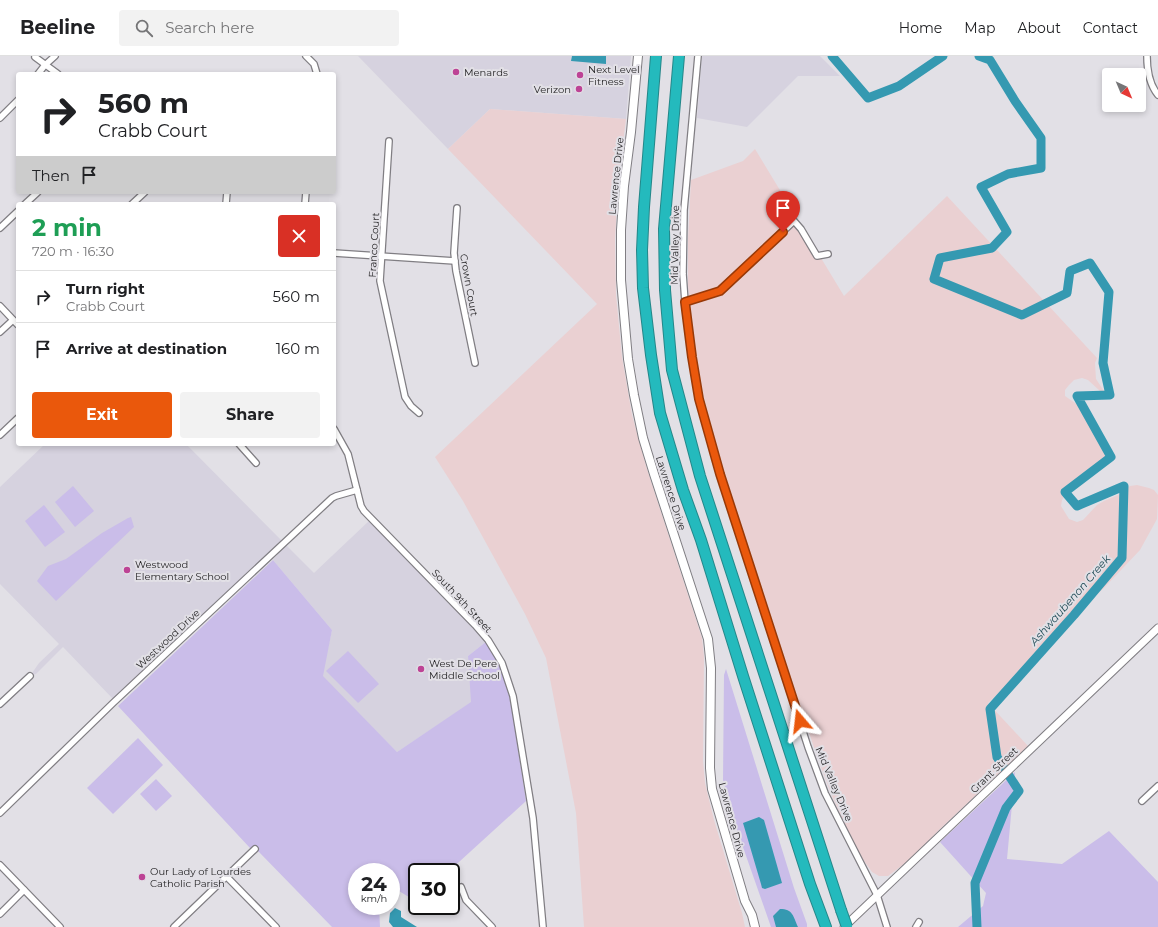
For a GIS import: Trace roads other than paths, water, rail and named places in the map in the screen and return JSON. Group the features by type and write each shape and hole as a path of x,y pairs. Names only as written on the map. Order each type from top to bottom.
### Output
{"highway":[{"path":"656,56 642,250 643,288 660,413 683,490 701,540 810,884 826,926"},
{"path":"679,56 664,229 665,290 672,370 698,470 846,927"}],"main road":[{"name":"Lawrence Drive","path":"638,56 633,117 624,186 621,230 621,280 626,342 634,395 644,438 654,474 702,616 708,639 711,668 710,768 712,789 745,901 752,915 755,927"},
{"path":"745,901 749,927"}],"street":[{"path":"35,56 55,72"},
{"path":"40,72 55,56"},
{"path":"306,56 314,64 316,72"},
{"name":"Mid Valley Drive","path":"698,56 684,210 683,274 692,361 701,406 720,474 808,747 825,792 877,895 888,927"},
{"path":"1147,56 1147,72 1154,90 1158,95"},
{"path":"0,118 16,102"},
{"name":"Franco Court","path":"389,141 380,281 405,396 411,406 419,414"},
{"path":"28,202 36,194"},
{"path":"134,202 143,194"},
{"name":"Crown Court","path":"457,208 454,253 456,271 475,363"},
{"path":"0,228 16,213"},
{"path":"685,302 720,291 794,221 801,229 817,256 828,254"},
{"path":"336,253 455,261"},
{"path":"0,306 16,323"},
{"path":"0,332 13,320"},
{"path":"0,434 16,420"},
{"name":"South 9th Street","path":"336,433 348,454 361,506 364,511 475,625 488,640 504,666 513,696 533,818 543,927"},
{"path":"241,446 256,463"},
{"name":"Westwood Drive","path":"0,813 113,703 332,498 357,490"},
{"name":"Grant Street","path":"846,927 877,895 1158,628"},
{"path":"0,704 30,676"},
{"path":"1142,801 1158,786"},
{"path":"174,927 255,849"},
{"path":"0,865 60,927"},
{"path":"226,876 275,926"},
{"path":"461,887 466,900 492,927"},
{"path":"0,914 24,890"}],"water":[{"path":"572,56 606,56 606,64 571,61"},
{"path":"759,817 764,820 782,883 765,889 762,888 743,823"},
{"path":"780,909 788,910 794,916 798,927 776,927 773,916"},
{"path":"400,910 401,917 417,927 393,927 389,922 390,915 400,915"}],"waterway":[{"name":"Ashwaubenon Creek","path":"832,56 868,98 899,86 943,56"},
{"name":"Ashwaubenon Creek","path":"977,927 975,883 1006,808 1019,791 997,757 990,709 1074,615 1122,558 1124,486 1077,506 1065,492 1111,457 1077,396 1110,395 1103,363 1109,292 1090,263 1070,271 1067,293 1022,315 934,279 940,258 992,248 1007,232 981,187 1008,174 1041,168 1041,138 1015,101 990,60 979,56"}],"place":[{"name":"Menards","path":"456,72"},
{"name":"Next Level Fitness","path":"580,75"},
{"name":"Verizon","path":"579,89"},
{"name":"Westwood Elementary School","path":"127,570"},
{"name":"West De Pere Middle School","path":"421,669"},
{"name":"Our Lady of Lourdes Catholic Parish","path":"142,877"}]}
